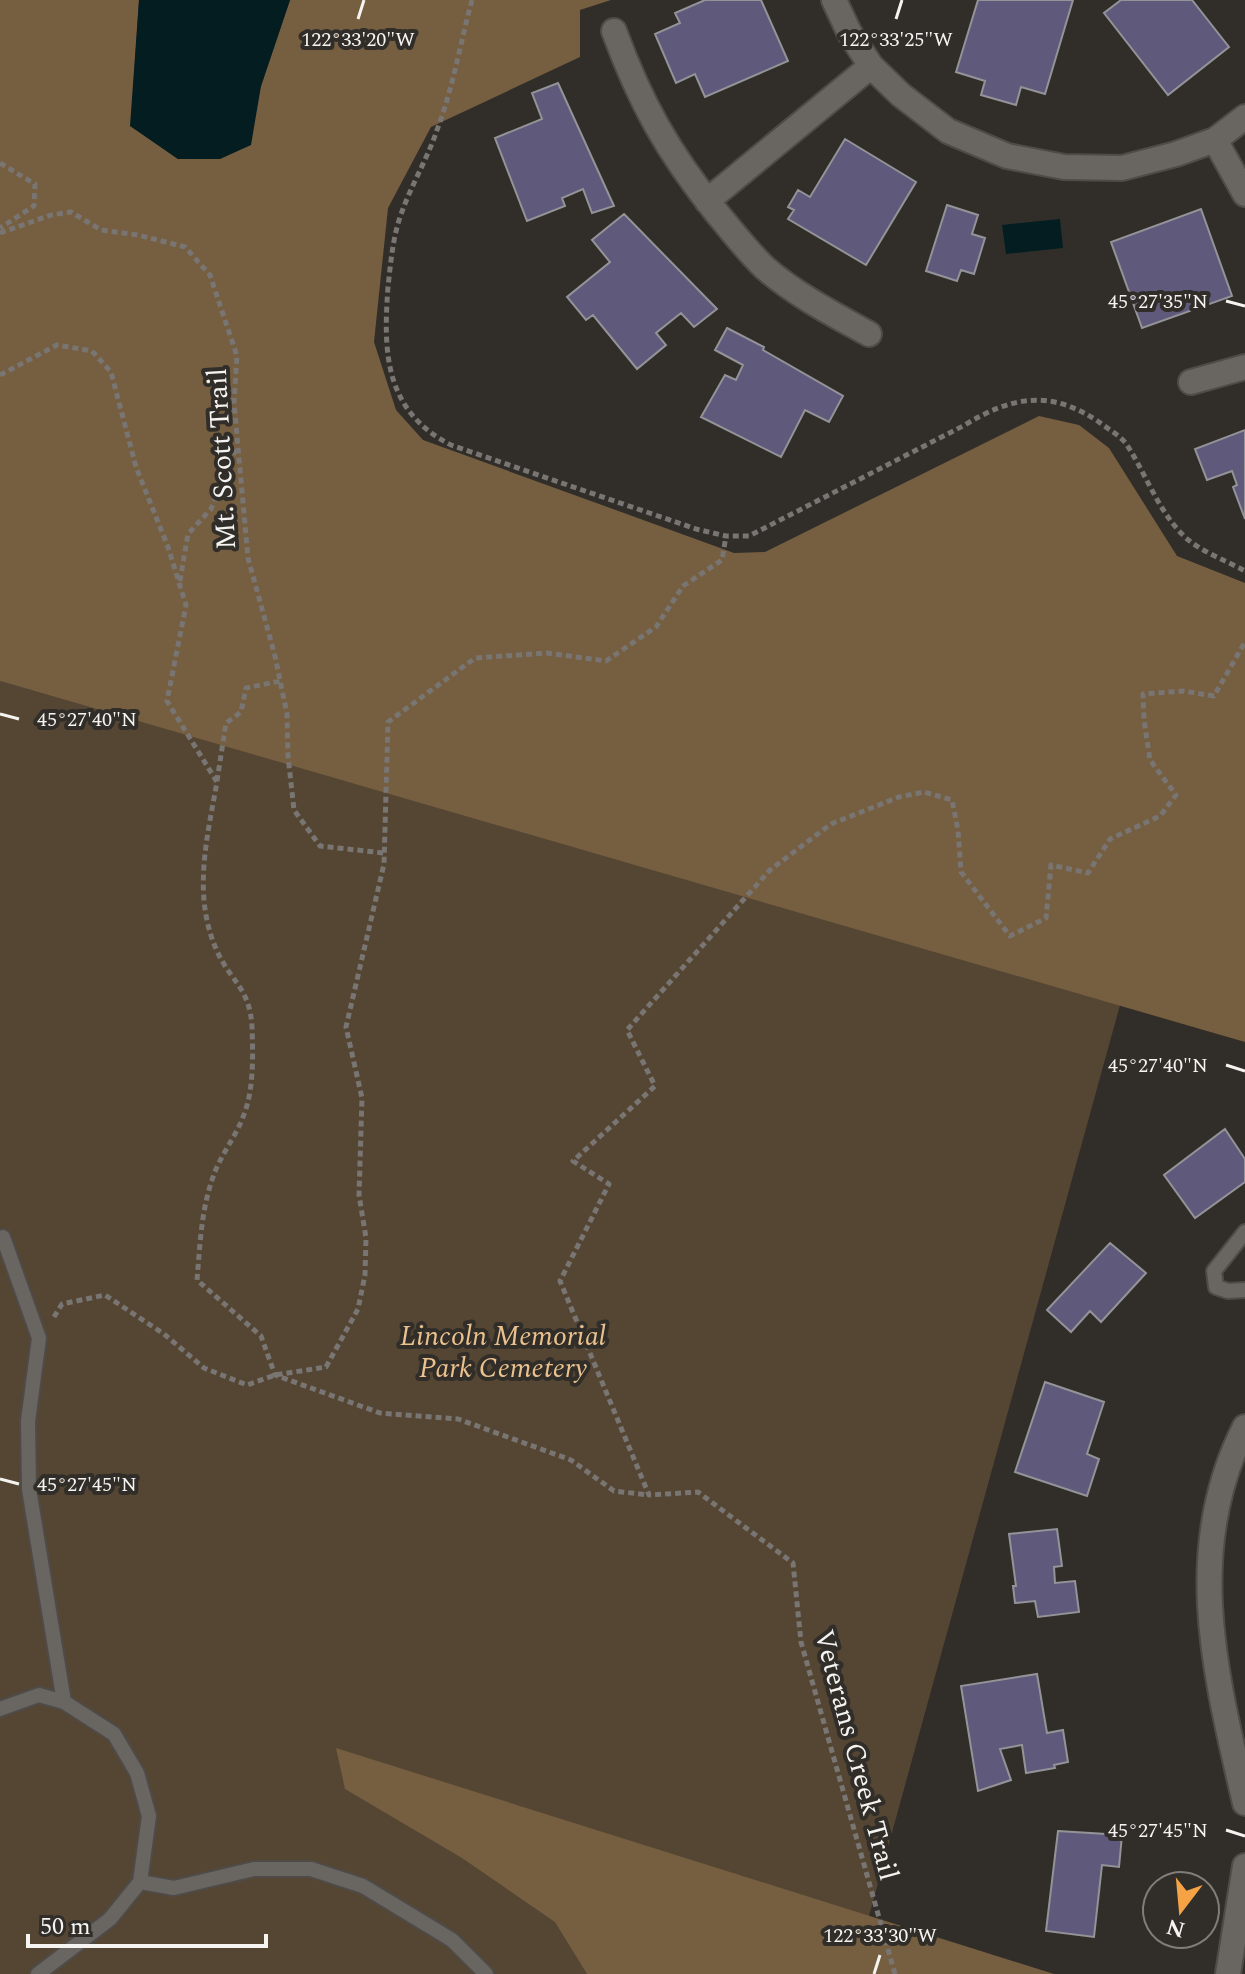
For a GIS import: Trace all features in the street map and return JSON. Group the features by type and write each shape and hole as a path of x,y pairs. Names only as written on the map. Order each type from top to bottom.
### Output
{"street":[{"path":"834,0 849,32 871,66 901,95 948,131 1007,156 1064,167 1122,168 1215,140 1245,117"},
{"path":"614,31 644,106 671,153 737,238 765,268 806,299 869,334"},
{"path":"707,201 871,66"},
{"path":"1215,140 1245,194"},
{"path":"1191,382 1245,367"},
{"path":"1245,1427 1229,1465 1218,1511 1209,1603 1216,1673 1245,1803"},
{"path":"1228,1974 1245,1866"}],"lane":[{"path":"1245,1232 1214,1271 1213,1279 1216,1287 1221,1289 1245,1290"},
{"path":"3,1237 39,1338 28,1421 29,1489 64,1702"},
{"path":"0,1709 39,1695 64,1702 114,1734 137,1773 149,1816 140,1882 110,1919 38,1974"},
{"path":"140,1882 174,1888 254,1869 311,1869 363,1886 452,1940 486,1974"}],"path":[{"path":"472,0 437,133 403,210 392,247 385,337 391,372 412,415 428,433 451,445 696,529 726,536 749,536 988,411 1023,400 1056,401 1077,408 1125,442 1170,520 1188,540 1245,571"},
{"name":"Mt. Scott Trail","path":"0,163 35,184 34,206 0,230"},
{"name":"Mt. Scott Trail","path":"0,230 71,212 101,230 185,247 210,275 237,356 234,403 248,558 287,714 294,810 320,846 384,853"},
{"name":"Mt. Scott Trail","path":"0,375 57,345 92,351 111,372 136,467 168,547 186,605 167,701 217,782"},
{"path":"179,584 188,534 211,509 237,445"},
{"path":"39,1338 62,1304 105,1295 164,1334 204,1368 247,1385 275,1375 326,1367 358,1309 366,1263 366,1238 359,1195 362,1098 346,1027 384,864 388,722 475,658 547,653 606,661 656,627 683,586 722,560 726,536"},
{"path":"275,1375 380,1413 458,1419 571,1460 614,1491 649,1495 560,1281 609,1184 573,1161 655,1086 627,1030 770,870 831,824 899,797 924,792 952,800 961,872 1010,936 1046,918 1051,865 1088,873 1110,839 1160,816 1176,795 1150,760 1143,694 1183,691 1214,696 1245,642"},
{"path":"275,1375 261,1336 197,1280 202,1219 213,1175 244,1116 251,1091 252,1028 249,1000 217,951 204,905 202,869 226,723 241,712 246,688 280,681"},
{"name":"Veterans Creek Trail","path":"649,1495 698,1492 793,1563 801,1642 895,1974"}],"green space":[{"name":"Lincoln Memorial Park Cemetery","path":"0,681 1120,1005 853,1974 0,1974"}],"shaded area":[{"path":"0,0 139,0 131,126 178,159 220,159 259,92 290,0 611,0 580,10 580,57 431,127 388,208 374,342 396,410 423,440 734,553 765,552 1039,416 1079,425 1109,448 1177,556 1245,583 1245,1042 0,681"},
{"path":"336,1748 1054,1974 587,1974 555,1922 462,1858 345,1789"}],"water":[{"path":"139,0 290,0 261,86 251,145 220,159 178,159 130,126"},
{"path":"1060,219 1063,248 1006,254 1002,225"}],"building":[{"path":"705,0 761,0 788,61 705,97 695,74 676,83 655,34 680,23 675,13"},
{"path":"978,0 1073,0 1045,94 1021,87 1016,105 981,95 985,81 956,72"},
{"path":"1121,0 1192,0 1229,47 1168,95 1104,13"},
{"path":"558,83 614,206 592,213 583,189 562,198 565,206 527,221 495,138 542,119 532,93"},
{"path":"845,139 916,182 866,265 788,219 794,210 788,207 798,190 810,197"},
{"path":"947,205 978,215 972,234 985,238 974,274 961,270 957,281 926,271"},
{"path":"1201,209 1232,296 1142,328 1111,242"},
{"path":"624,214 717,309 694,327 681,313 656,333 666,345 637,369 593,315 586,320 567,297 610,262 592,240"},
{"path":"727,328 843,396 829,422 805,410 781,457 701,417 725,375 736,380 743,365 715,350"},
{"path":"1245,430 1245,519 1233,487 1237,485 1232,471 1207,480 1195,449"},
{"path":"1225,1129 1245,1159 1245,1182 1195,1218 1164,1175"},
{"path":"1110,1243 1146,1273 1101,1322 1090,1311 1071,1332 1047,1310"},
{"path":"1045,1382 1104,1402 1087,1454 1099,1459 1087,1496 1015,1472"},
{"path":"1057,1529 1062,1566 1054,1567 1055,1583 1075,1581 1079,1612 1038,1617 1035,1601 1015,1603 1013,1586 1016,1586 1009,1534"},
{"path":"1037,1674 1047,1733 1063,1730 1068,1762 1054,1765 1055,1768 1026,1773 1022,1745 1000,1749 1011,1780 978,1791 961,1686"},
{"path":"1058,1831 1122,1835 1119,1867 1102,1865 1094,1937 1046,1931"}]}
